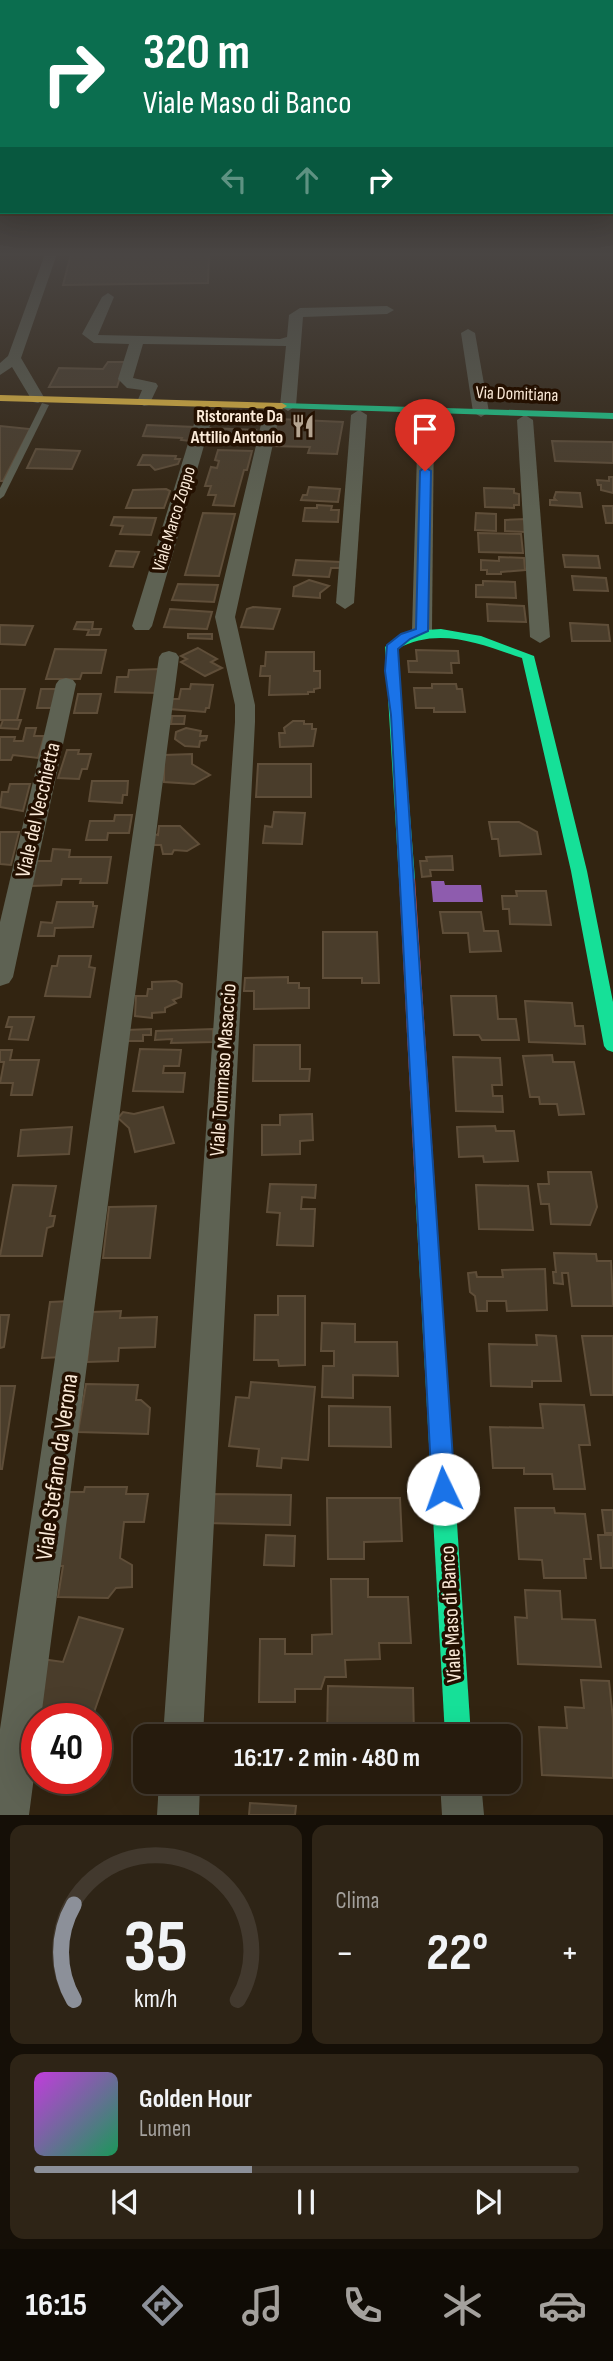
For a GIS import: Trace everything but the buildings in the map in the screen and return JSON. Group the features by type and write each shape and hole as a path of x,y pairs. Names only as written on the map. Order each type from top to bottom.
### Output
{"street":[{"path":"0,371 14,358 21,339"},
{"path":"93,339 281,343 295,339"},
{"name":"Viale Tommaso Masaccio","path":"184,1724 245,714 225,617 280,409 295,339"},
{"path":"469,339 481,412"},
{"path":"137,341 125,379 132,385 151,386 144,402"},
{"path":"14,358 42,402"},
{"name":"Via Domitiana","path":"0,398 206,411 280,409 613,416"},
{"name":"Via Domitiana","path":"0,405 42,402 144,402 359,415 613,423"},
{"name":"Viale Marco Zoppo","path":"142,626 206,411"},
{"path":"345,603 359,415"},
{"path":"426,417 422,631 444,632 528,656 543,709 613,1046"},
{"path":"525,420 540,637"},
{"name":"Viale Maso di Banco","path":"422,631 405,636 391,647 392,688 397,715 457,1724"},
{"name":"Viale Stefano da Verona","path":"8,1815 169,657"},
{"name":"Viale del Vecchietta","path":"0,978 66,684"},
{"path":"178,1815 179,1794"},
{"path":"462,1794 463,1815"}],"lane":[{"path":"0,496 42,402"}],"shaded area":[{"path":"431,881 444,881 445,885 481,885 483,902 433,902"}],"traffic: fast":[{"path":"282,406 613,416"},
{"path":"407,879 391,647 407,638 441,633 476,639 528,656 579,871 613,1046"},
{"path":"425,1189 457,1724"}],"traffic: slow":[{"path":"0,398 282,406"}],"traffic: jam":[{"path":"407,879 425,1189"}],"place":[{"name":"Ristorante Da Attilio Antonio","path":"303,426"}],"route":[{"path":"425,471 422,631 405,636 391,647 443,1489"}]}
